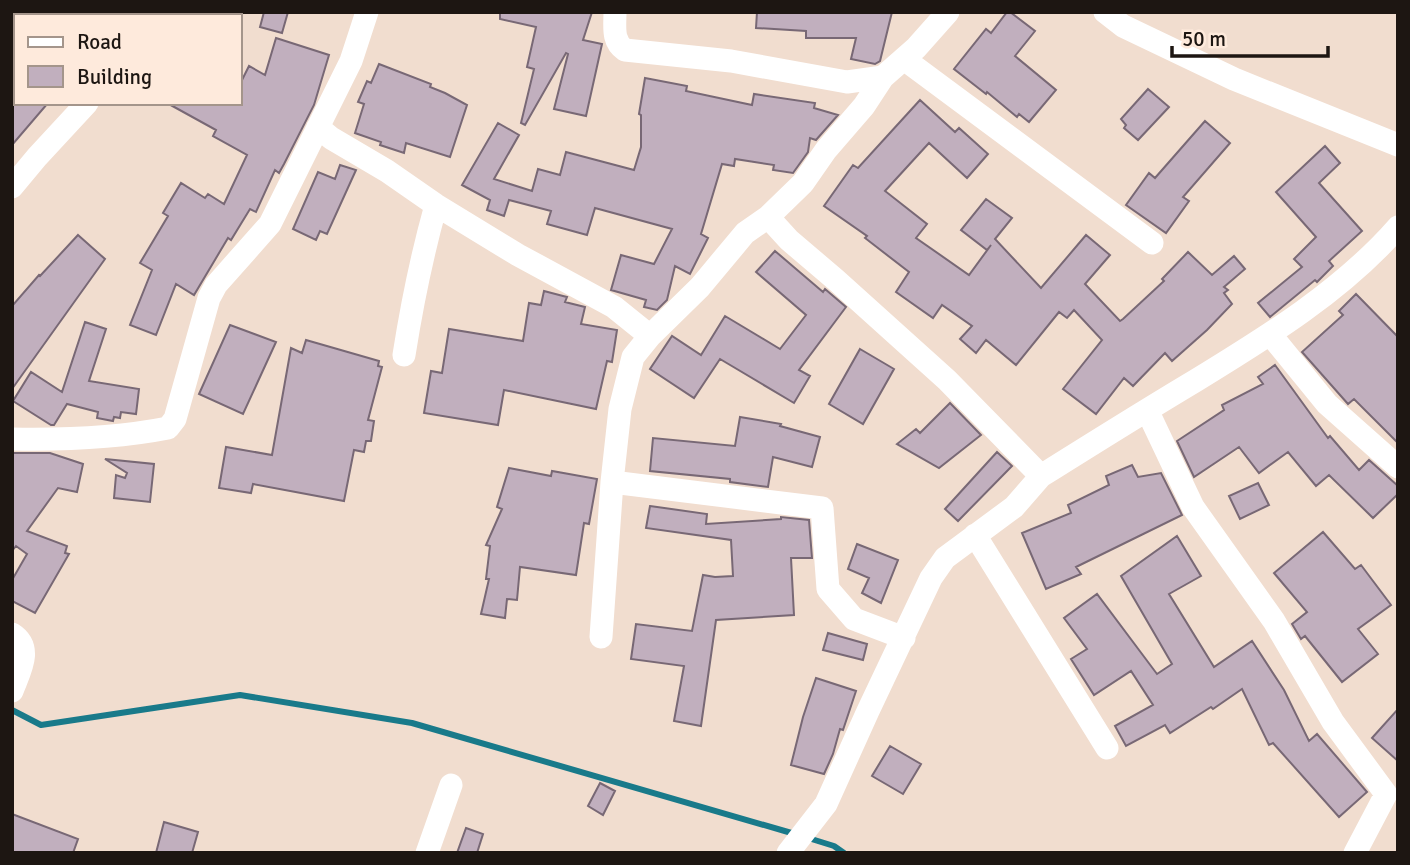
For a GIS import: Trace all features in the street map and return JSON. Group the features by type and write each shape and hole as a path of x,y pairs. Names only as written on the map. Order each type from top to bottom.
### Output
{"street":[{"path":"12,439 98,438 168,428 175,419 209,298 216,285 270,224 351,61 367,12"},
{"path":"615,12 615,39 625,50 731,61 847,82 883,77"},
{"path":"601,637 620,409 633,357 650,336 700,287 745,233 768,217 803,183 826,150 864,106 883,77 904,60 948,12"},
{"path":"1105,12 1124,26 1234,79 1398,145"},
{"path":"904,60 1152,243"},
{"path":"847,82 864,106"},
{"path":"12,187 85,105"},
{"path":"318,127 331,138 518,255 614,307 650,336"},
{"path":"404,355 412,304 436,205"},
{"path":"768,217 789,240 947,380 1041,476"},
{"path":"788,853 827,804 931,578 945,558 1014,507 1041,476 1270,334 1344,279 1398,227"},
{"path":"1270,334 1327,404 1398,467"},
{"path":"1147,410 1193,507 1274,621 1333,722 1387,794 1355,853"},
{"path":"612,482 822,509 828,589 855,619 904,638"},
{"path":"975,535 1107,747"},
{"path":"12,634 18,638 24,652 23,663 12,691"},
{"path":"427,853 451,785"}],"building":[{"path":"264,12 288,12 282,33 260,27"},
{"path":"500,12 592,12 583,40 602,44 586,116 554,109 568,54 566,53 525,125 521,123 534,69 527,67 536,27 500,19"},
{"path":"757,12 892,12 880,61 875,64 851,59 856,38 806,38 806,31 756,28"},
{"path":"1007,12 1035,31 1015,56 1056,90 1029,122 1019,114 1017,117 954,69 986,29 991,33"},
{"path":"276,38 329,55 314,105 279,173 275,170 256,212 250,209 231,240 228,238 194,295 176,284 156,335 130,325 152,270 140,263 168,216 163,213 181,183 205,198 208,194 224,204 247,155 213,136 216,130 171,105 242,105 242,80 249,66 265,75"},
{"path":"379,64 431,84 430,87 467,105 450,157 406,143 404,153 355,133 364,104 358,102 367,81 371,83"},
{"path":"645,78 687,86 686,91 752,105 754,94 815,103 814,108 838,115 816,140 810,138 808,152 793,173 773,170 774,165 735,159 734,166 722,164 701,234 708,238 690,274 675,266 667,300 657,310 644,307 646,300 611,290 621,255 654,264 672,229 595,208 587,235 547,224 551,211 509,200 504,216 487,210 490,200 462,185 498,123 519,135 494,179 532,191 538,169 560,175 566,152 634,170 641,147 639,114"},
{"path":"1148,89 1169,107 1138,140 1124,128 1126,125 1121,119"},
{"path":"920,100 955,132 959,128 988,154 967,178 929,143 885,191 927,224 916,238 969,275 991,245 987,250 961,230 986,199 1012,218 995,239 1041,288 1086,235 1110,255 1085,284 1120,321 1164,281 1162,279 1188,252 1212,275 1234,256 1245,269 1224,287 1228,290 1224,293 1232,304 1172,361 1165,353 1133,386 1124,378 1096,414 1063,389 1102,340 1074,310 1067,318 1059,312 1016,365 986,340 976,353 960,339 972,326 942,305 933,318 896,292 909,272 865,238 867,236 824,206 853,165 858,168"},
{"path":"12,103 46,105 12,145"},
{"path":"1205,121 1230,143 1183,197 1189,201 1166,233 1126,205 1149,173 1155,178"},
{"path":"1325,146 1340,163 1319,183 1362,231 1329,261 1333,266 1317,282 1315,280 1270,317 1258,303 1302,267 1294,259 1316,237 1276,192"},
{"path":"340,165 356,170 327,234 320,231 316,240 293,229 318,172 335,179"},
{"path":"78,235 105,259 12,389 12,306"},
{"path":"775,251 823,292 825,289 846,307 799,370 810,376 794,403 720,359 694,398 650,369 672,336 701,355 725,316 780,349 806,315 756,272"},
{"path":"544,291 567,297 565,302 585,307 581,324 617,330 612,362 607,361 596,409 504,390 498,425 424,413 431,371 442,373 449,329 523,341 529,303 541,305"},
{"path":"1356,294 1398,337 1398,443 1354,399 1348,404 1302,352 1343,315 1339,311"},
{"path":"85,322 106,329 89,381 139,389 136,414 121,412 120,418 114,417 113,421 97,418 98,412 67,404 54,425 51,425 13,401 31,372 62,392"},
{"path":"230,325 276,342 243,414 199,394"},
{"path":"306,340 379,361 378,366 382,367 368,420 374,421 371,441 366,441 364,452 354,450 344,501 253,484 251,493 219,488 226,447 272,455 291,348 302,353"},
{"path":"860,349 894,369 863,424 829,404"},
{"path":"1275,365 1328,438 1330,436 1359,470 1369,460 1398,486 1398,494 1373,518 1329,475 1316,486 1288,452 1259,473 1239,447 1194,477 1177,441 1224,410 1222,405 1263,384 1258,377"},
{"path":"950,403 981,435 939,468 897,444 916,429 920,433"},
{"path":"740,417 781,424 780,426 820,437 812,467 773,457 768,487 730,482 730,479 650,471 653,438 735,446"},
{"path":"997,452 1012,466 958,521 945,509"},
{"path":"12,453 50,453 83,464 77,492 58,488 27,531 67,546 65,553 69,554 35,613 12,601 12,580 27,554 16,546 12,551"},
{"path":"105,459 154,464 150,502 114,498 116,475 125,478 127,473"},
{"path":"1132,465 1138,477 1161,473 1182,515 1076,567 1081,574 1046,589 1022,533 1071,513 1068,505 1109,485 1106,476"},
{"path":"509,468 551,476 552,471 597,479 589,524 584,523 576,575 520,567 517,600 507,599 505,618 481,614 489,579 486,579 490,546 486,545 502,509 497,507"},
{"path":"1258,483 1269,505 1240,519 1229,496"},
{"path":"650,506 707,514 706,524 781,517 809,520 812,558 791,558 794,615 716,620 701,726 674,721 684,666 631,659 636,624 692,631 703,575 733,576 731,540 646,528"},
{"path":"1323,532 1355,569 1361,565 1391,605 1358,629 1378,654 1342,682 1305,636 1301,639 1292,624 1307,612 1274,573"},
{"path":"1177,536 1201,576 1169,594 1214,667 1252,641 1284,690 1309,741 1317,734 1367,792 1339,817 1273,743 1269,745 1242,689 1170,733 1165,725 1126,746 1115,726 1153,705 1131,671 1094,695 1071,659 1087,649 1064,618 1097,594 1157,674 1172,664 1121,576"},
{"path":"857,544 898,560 881,603 862,593 869,578 848,569"},
{"path":"828,633 867,644 863,660 823,650"},
{"path":"816,678 856,691 824,774 791,765"},
{"path":"1398,709 1398,761 1372,738"},
{"path":"890,746 921,764 903,794 872,776"},
{"path":"600,783 615,791 603,815 588,806"},
{"path":"12,814 78,839 73,853 12,853"},
{"path":"164,822 198,832 192,853 156,853"},
{"path":"466,828 483,834 477,853 457,853"}],"waterway":[{"path":"12,710 41,725 240,695 412,723 795,834"},
{"path":"805,837 834,846 844,853"}]}
